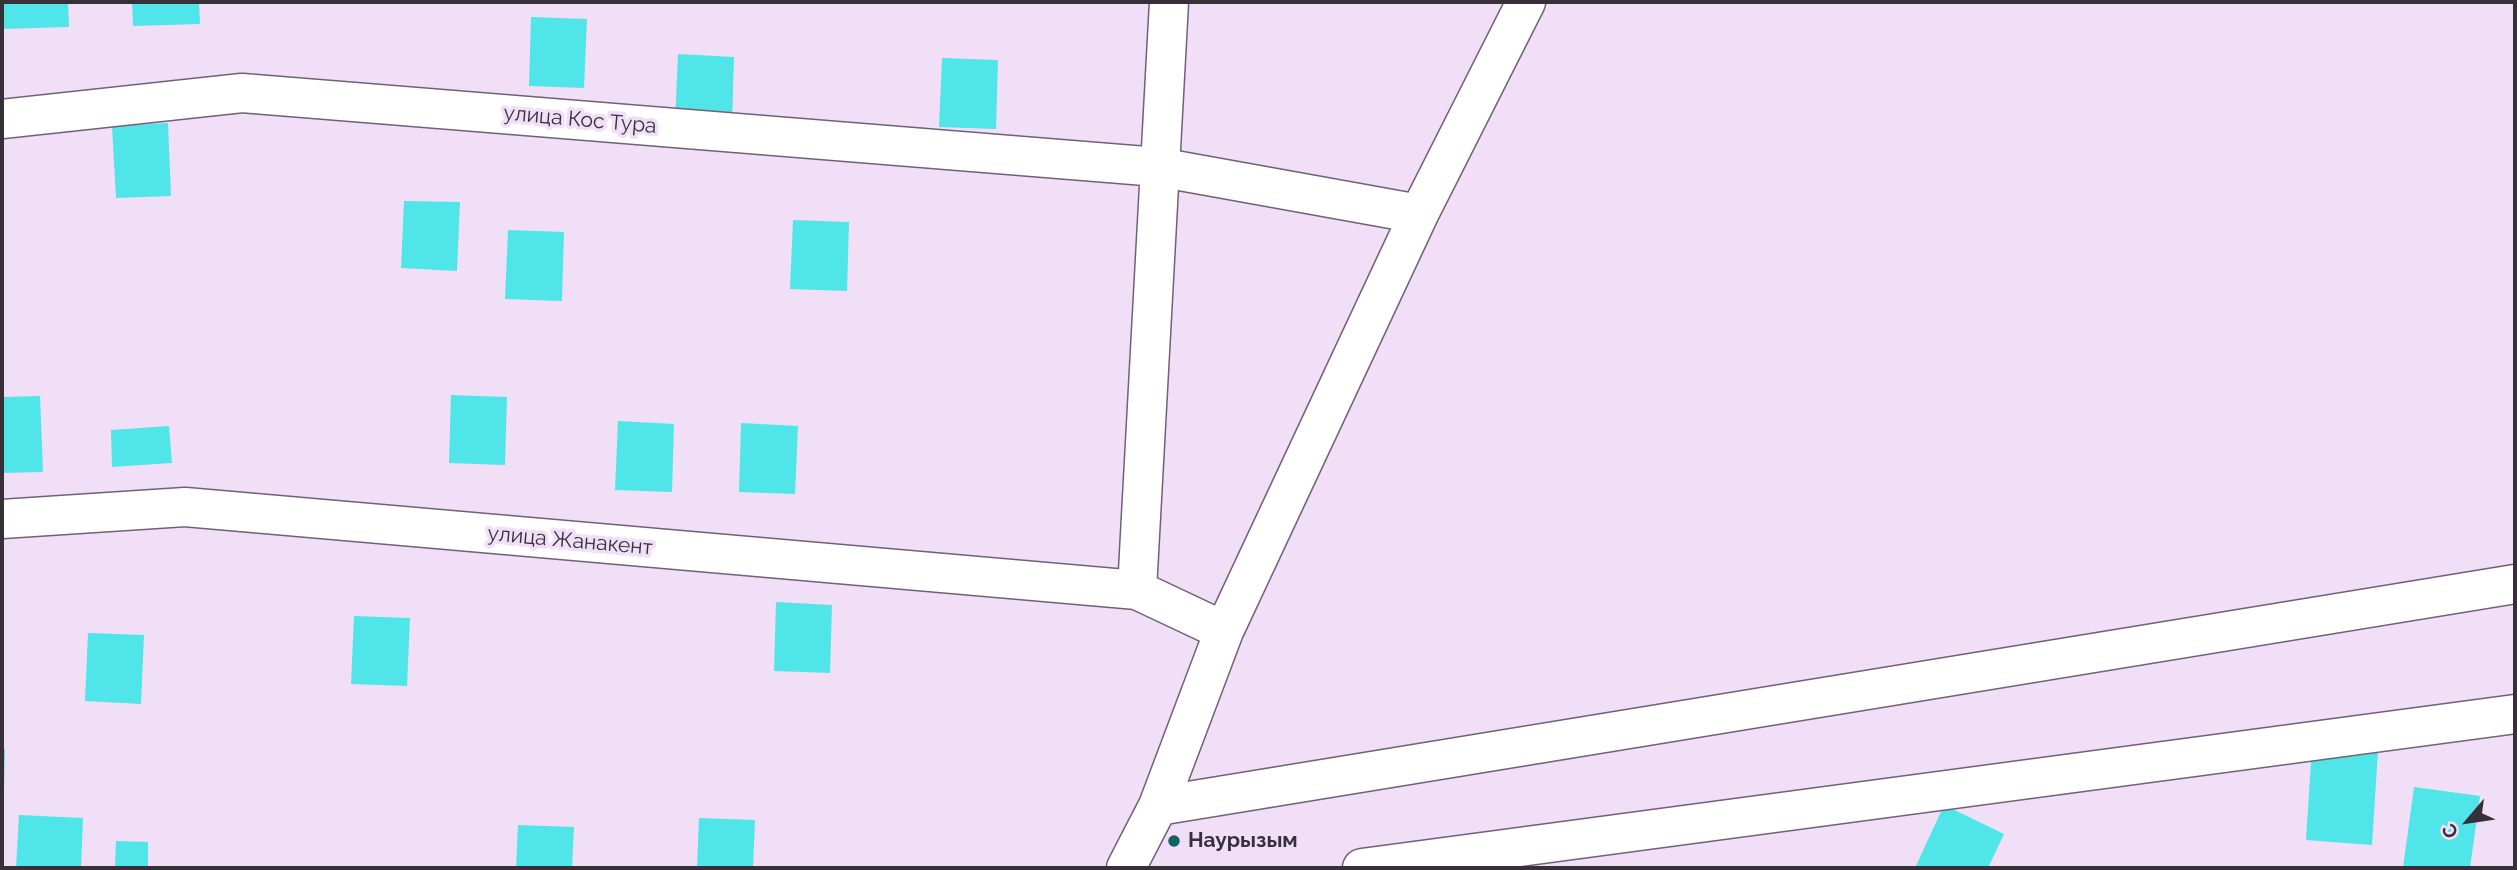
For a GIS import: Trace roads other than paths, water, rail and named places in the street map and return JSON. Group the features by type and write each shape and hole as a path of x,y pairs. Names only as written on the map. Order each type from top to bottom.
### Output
{"street":[{"path":"1169,2 1137,590 1224,631"},
{"path":"1126,868 1158,806 1224,631 1419,214 1526,2"},
{"name":"улица Кос Тура","path":"2,119 242,93 1158,167 1419,214"},
{"name":"улица Жанакент","path":"2,519 185,507 1137,590"},
{"path":"1158,806 2515,584"},
{"path":"1362,868 2515,714"}],"place":[{"name":"Наурызым","path":"1174,841"}]}
